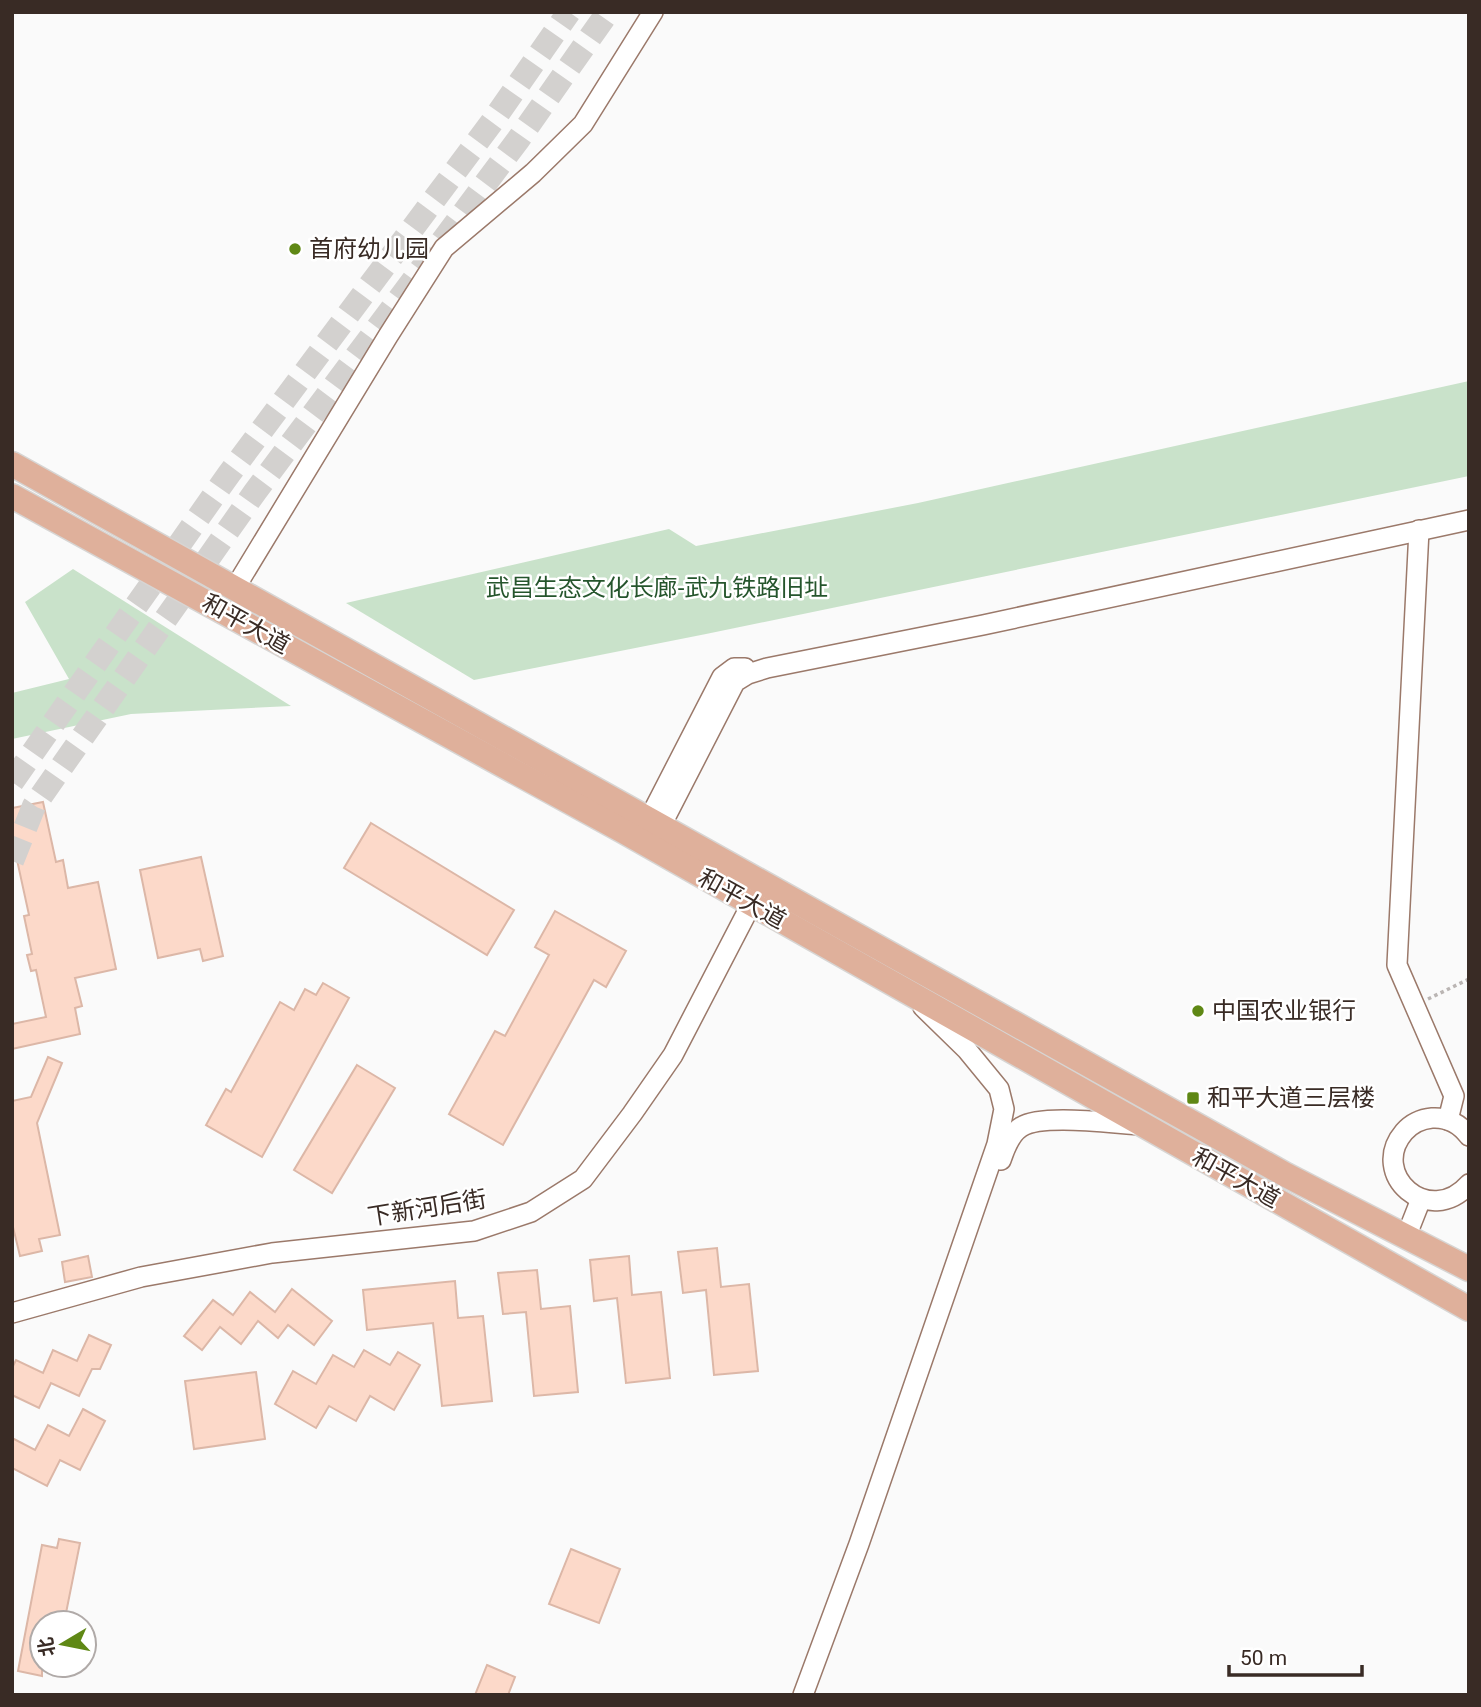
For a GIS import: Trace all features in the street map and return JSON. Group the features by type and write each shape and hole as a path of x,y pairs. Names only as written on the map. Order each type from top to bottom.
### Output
{"main road":[{"name":"和平大道","path":"12,464 655,823 904,990 1469,1309"},
{"name":"和平大道","path":"12,496 1286,1175 1469,1269"}],"street":[{"path":"235,589 444,248 533,173 583,124 653,12"},
{"path":"655,823 735,682 748,674 1469,520"},
{"path":"1419,530 1397,965 1454,1096 1448,1120"},
{"name":"下新河后街","path":"12,1312 141,1277 272,1253 474,1231 531,1212 583,1179 632,1114 673,1055 757,893"},
{"path":"803,1695 859,1544 998,1144 1003,1108 999,1089 967,1050 904,990"},
{"path":"1469,1136 1448,1120 1427,1118 1416,1122 1400,1136 1395,1146 1394,1168 1398,1178 1417,1197 1443,1201 1469,1184"},
{"path":"811,1695 1006,1145 1019,1127 1034,1121 1143,1125"},
{"path":"1401,1234 1417,1197"}],"path":[{"path":"1414,1006 1469,979"}],"green space":[{"name":"武昌生态文化长廊-武九铁路旧址","path":"1469,381 1469,476 474,680 346,603 669,529 696,546 918,503"},
{"path":"73,569 291,706 131,714 12,739 12,693 69,679 25,602"}],"building":[{"path":"43,802 56,862 63,860 68,888 98,882 116,969 75,978 82,1006 75,1008 80,1034 12,1049 12,1024 46,1017 36,970 31,971 27,955 32,954 24,916 29,915 12,837 12,808"},
{"path":"371,823 514,910 487,955 344,868"},
{"path":"201,857 223,956 203,961 200,949 158,958 140,870"},
{"path":"555,911 626,951 606,987 594,980 503,1145 449,1114 495,1031 505,1036 549,955 535,947"},
{"path":"323,983 349,998 262,1157 206,1125 226,1089 231,1092 280,1002 294,1010 305,989 316,995"},
{"path":"48,1057 62,1063 37,1123 60,1235 39,1239 42,1251 20,1256 12,1223 12,1101 31,1097"},
{"path":"357,1065 395,1088 332,1193 294,1170"},
{"path":"717,1248 721,1287 749,1284 758,1371 714,1375 706,1290 683,1293 678,1252"},
{"path":"88,1256 92,1277 65,1282 62,1262"},
{"path":"629,1256 632,1295 661,1292 670,1378 626,1383 617,1298 594,1301 590,1260"},
{"path":"537,1270 541,1309 570,1306 578,1392 534,1396 526,1312 503,1314 498,1273"},
{"path":"455,1281 458,1318 483,1316 492,1401 442,1406 433,1323 367,1330 363,1290"},
{"path":"292,1289 332,1321 314,1345 288,1325 278,1338 258,1321 241,1344 220,1327 202,1350 184,1336 213,1300 233,1315 250,1292 275,1312"},
{"path":"89,1335 111,1345 100,1369 92,1369 79,1396 51,1383 39,1408 12,1395 12,1368 16,1360 43,1373 53,1350 77,1361"},
{"path":"364,1350 390,1365 398,1352 420,1365 394,1410 370,1396 356,1421 329,1406 316,1428 275,1404 293,1371 316,1384 333,1355 354,1367"},
{"path":"256,1372 265,1439 194,1449 185,1381"},
{"path":"83,1409 105,1421 80,1470 60,1460 47,1486 12,1468 12,1438 35,1450 48,1425 69,1436"},
{"path":"59,1539 80,1543 67,1609 30,1609 42,1545 57,1548"},
{"path":"571,1549 620,1569 599,1623 549,1604"},
{"path":"28,1618 28,1673 18,1671"},
{"path":"487,1665 515,1677 508,1695 475,1695"}],"tunnel":[{"path":"12,782 229,474 492,122 569,12"},
{"path":"12,861 34,806 255,492 518,140 608,12"}],"place":[{"name":"首府幼儿园","path":"295,249"},
{"name":"中国农业银行","path":"1198,1011"},
{"name":"和平大道三层楼","path":"1193,1098"}]}
